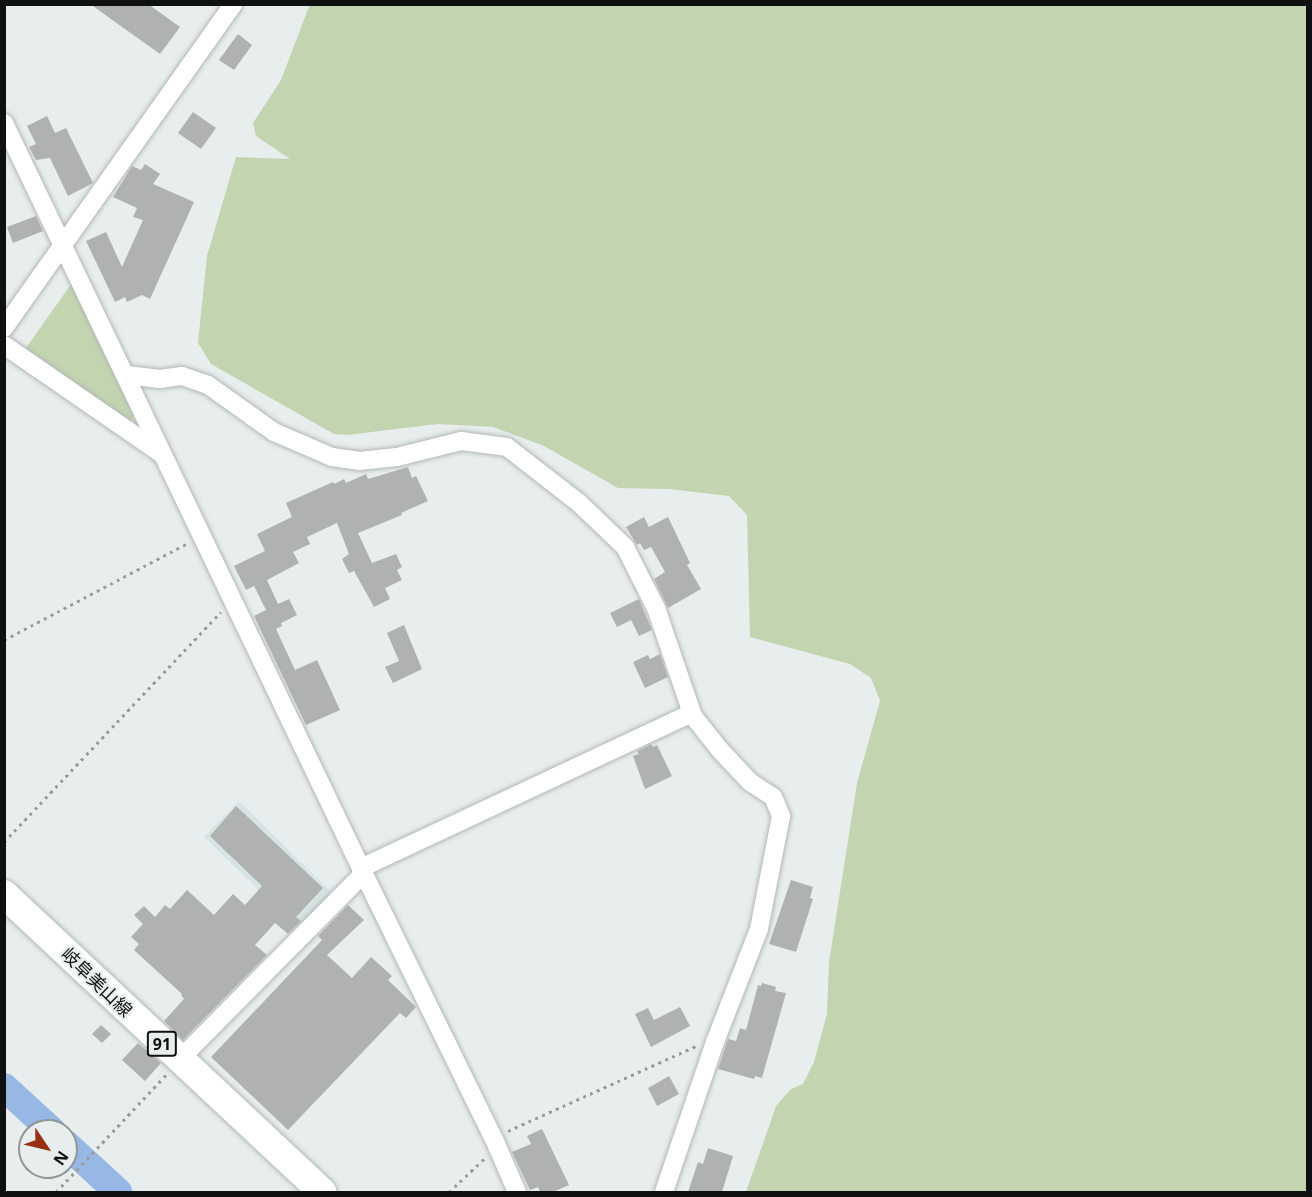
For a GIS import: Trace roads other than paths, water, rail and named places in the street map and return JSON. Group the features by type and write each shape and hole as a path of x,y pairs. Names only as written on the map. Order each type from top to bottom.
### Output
{"main road":[{"name":"岐阜美山線","path":"4,894 322,1192"}],"street":[{"path":"4,328 233,4"},
{"path":"4,123 127,375 517,1192"},
{"path":"4,345 164,455"},
{"path":"127,375 160,379 182,376 208,385 274,432 332,457 359,461 397,457 461,441 507,447 579,503 625,547 656,608 693,716 750,782 773,797 781,816 759,929 715,1042 664,1192"},
{"path":"180,1060 362,871 685,716 693,716"}],"waterway":[{"path":"4,1087 39,1119"},
{"path":"78,1155 118,1192"}]}
